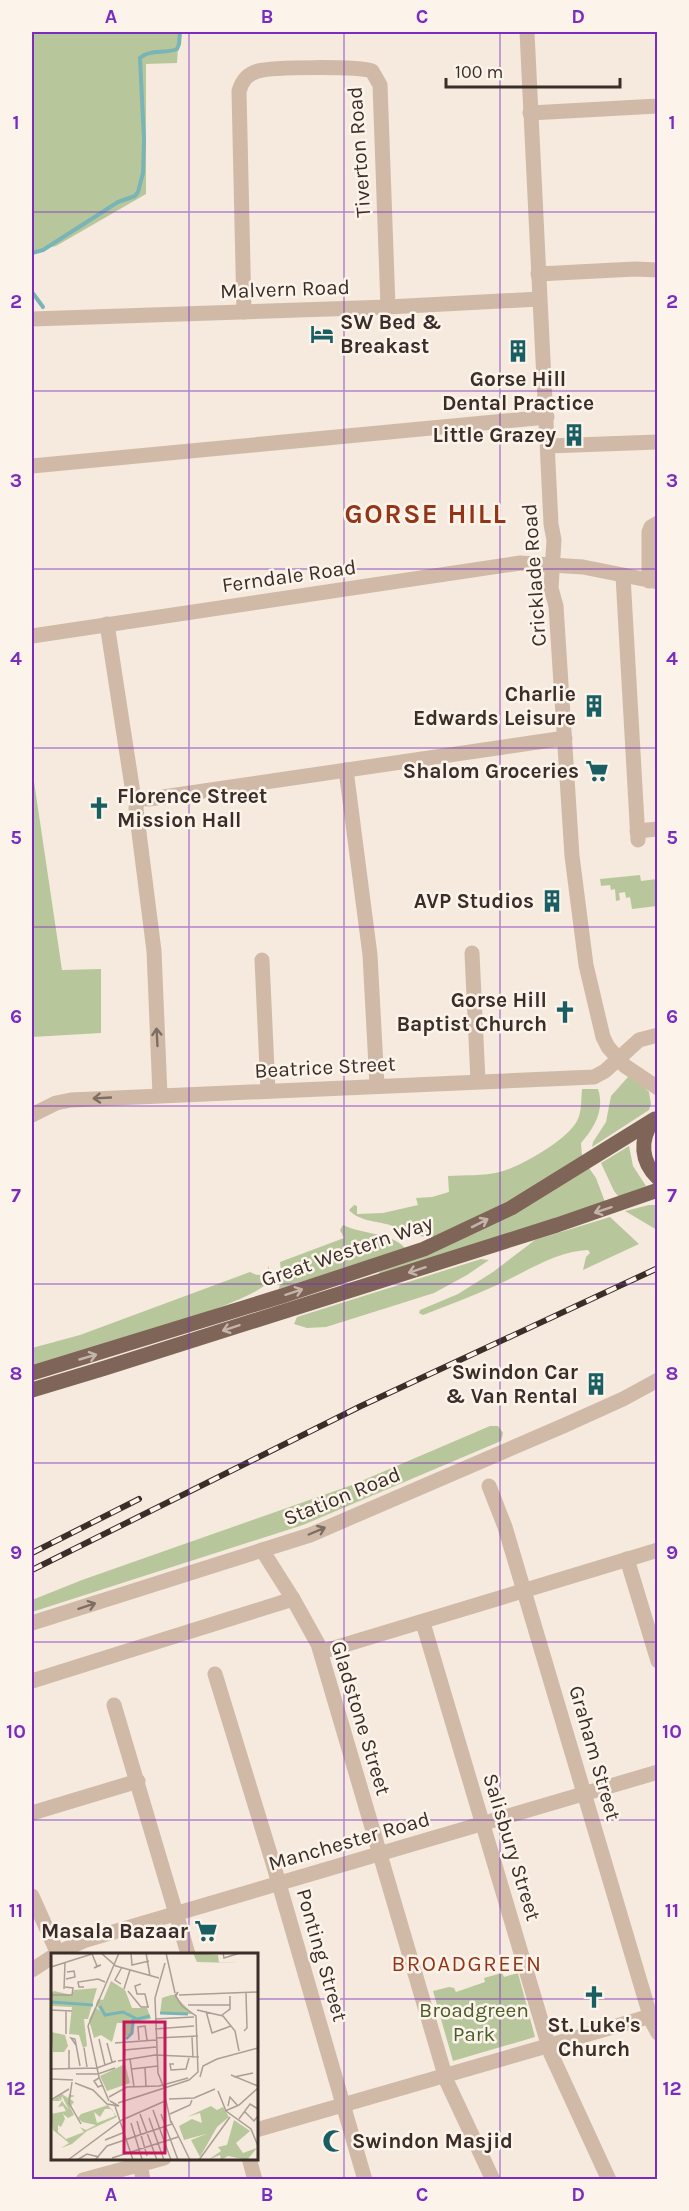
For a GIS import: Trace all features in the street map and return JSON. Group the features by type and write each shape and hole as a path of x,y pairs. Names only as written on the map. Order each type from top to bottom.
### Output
{"main road":[{"path":"656,1118 645,1134 644,1152 649,1168 657,1178"},
{"name":"Great Western Way","path":"32,1373 424,1249 511,1208 656,1118"},
{"name":"Great Western Way","path":"32,1390 557,1225 657,1190"}],"street":[{"name":"Cricklade Road","path":"527,32 551,524 554,538 551,588 557,609 572,856 583,948 603,1037 608,1047 618,1059 657,1088"},
{"name":"Tiverton Road","path":"244,312 239,91 241,82 256,71 363,68 372,70 380,84 388,307"},
{"path":"530,112 657,106"},
{"path":"538,274 657,270"},
{"name":"Malvern Road","path":"32,319 388,307 539,299"},
{"path":"32,466 547,417"},
{"path":"548,446 657,442"},
{"path":"653,582 649,532 651,527 657,524"},
{"name":"Ferndale Road","path":"32,636 513,564 583,567 653,582"},
{"path":"623,576 635,829 657,829"},
{"path":"107,624 133,793 137,798 136,808 154,951 160,1095"},
{"path":"137,798 148,799 225,789 565,738"},
{"path":"346,770 370,955 377,1085"},
{"path":"472,953 478,1081"},
{"path":"262,960 268,1091"},
{"name":"Beatrice Street","path":"32,1115 56,1103 71,1100 594,1077 605,1071 639,1040 657,1035"},
{"name":"Station Road","path":"32,1623 310,1535 460,1470 484,1474 563,1426 619,1401 657,1380"},
{"name":"Graham Street","path":"484,1474 505,1527 654,2015 657,2032"},
{"name":"Gladstone Street","path":"262,1550 313,1632 321,1652 445,2076 493,2180"},
{"path":"321,1652 423,1623 657,1550"},
{"path":"627,1559 657,1661"},
{"path":"32,1681 293,1599"},
{"name":"Salisbury Street","path":"423,1623 549,2046 571,2100 609,2180"},
{"name":"Ponting Street","path":"215,1674 279,1883 365,2180"},
{"path":"114,1705 188,1953"},
{"name":"Manchester Road","path":"59,1953 75,1944 657,1772"},
{"path":"32,1813 138,1781"},
{"path":"32,1896 55,1953"},
{"name":"Manchester Road","path":"33,1970 51,1958"},
{"path":"33,1970 51,1973"},
{"path":"258,2129 654,2015"},
{"path":"83,2180 140,2168 159,2160"},
{"path":"250,2160 255,2180"}],"green space":[{"path":"32,32 179,32 177,63 146,64 146,194 56,246 32,251"},
{"path":"32,768 62,970 101,969 101,1033 32,1037"},
{"path":"640,875 641,881 657,879 657,906 632,909 630,897 626,898 625,892 619,893 620,900 616,901 615,889 611,890 610,885 601,886 600,879"},
{"path":"628,1077 638,1081 649,1092 651,1104 649,1110 592,1147 606,1122 611,1096"},
{"path":"582,1089 598,1089 600,1104 594,1125 581,1143 582,1156 518,1196 437,1236 414,1235 390,1225 363,1219 349,1210 354,1205 357,1206 357,1214 383,1213 418,1205 416,1198 432,1197 449,1192 448,1176 500,1172 531,1159 554,1144 572,1128 580,1114"},
{"path":"629,1146 633,1166 646,1186 619,1197 601,1163"},
{"path":"589,1168 596,1178 605,1202 380,1275 379,1272 412,1260"},
{"path":"657,1205 657,1230 625,1211"},
{"path":"610,1217 639,1244 583,1270 586,1257 590,1253 588,1250 564,1254 470,1297 423,1315 419,1313 420,1310 458,1294 493,1272 535,1240"},
{"path":"343,1225 392,1239 405,1248 279,1289 280,1262 344,1238 340,1230"},
{"path":"481,1259 489,1260 434,1293 326,1327 307,1328 294,1324 297,1317"},
{"path":"269,1266 269,1281 256,1291 230,1303 197,1316 32,1366 32,1348 80,1335 250,1272 261,1275"},
{"path":"490,1426 498,1426 503,1433 501,1441 303,1525 32,1612 32,1600 82,1580 352,1485"},
{"name":"Broadgreen Park","path":"502,1973 504,1977 518,1973 535,2037 453,2061 433,1991 449,1987 454,1988 456,1992 485,1982 484,1978"}],"waterway":[{"path":"32,253 43,250 118,202 135,196 138,192 143,173 144,140 140,58 152,53 177,49 180,32"},
{"path":"32,292 43,307"}],"railway":[{"path":"32,1570 361,1406 658,1268"},
{"path":"32,1553 139,1499"}],"place":[{"name":"SW Bed & Breakast","path":"322,334"},
{"name":"Gorse Hill Dental Practice","path":"518,351"},
{"name":"Little Grazey","path":"574,435"},
{"name":"Charlie Edwards Leisure","path":"594,706"},
{"name":"Shalom Groceries","path":"597,771"},
{"name":"Florence Street Mission Hall","path":"99,808"},
{"name":"AVP Studios","path":"552,901"},
{"name":"Gorse Hill Baptist Church","path":"565,1012"},
{"name":"Swindon Car & Van Rental","path":"596,1384"},
{"name":"Masala Bazaar","path":"206,1931"},
{"name":"St. Luke's Church","path":"594,1997"},
{"name":"Swindon Masjid","path":"334,2141"}],"district":[{"name":"GORSE HILL","path":"426,514"},
{"name":"BROADGREEN","path":"467,1964"}]}
